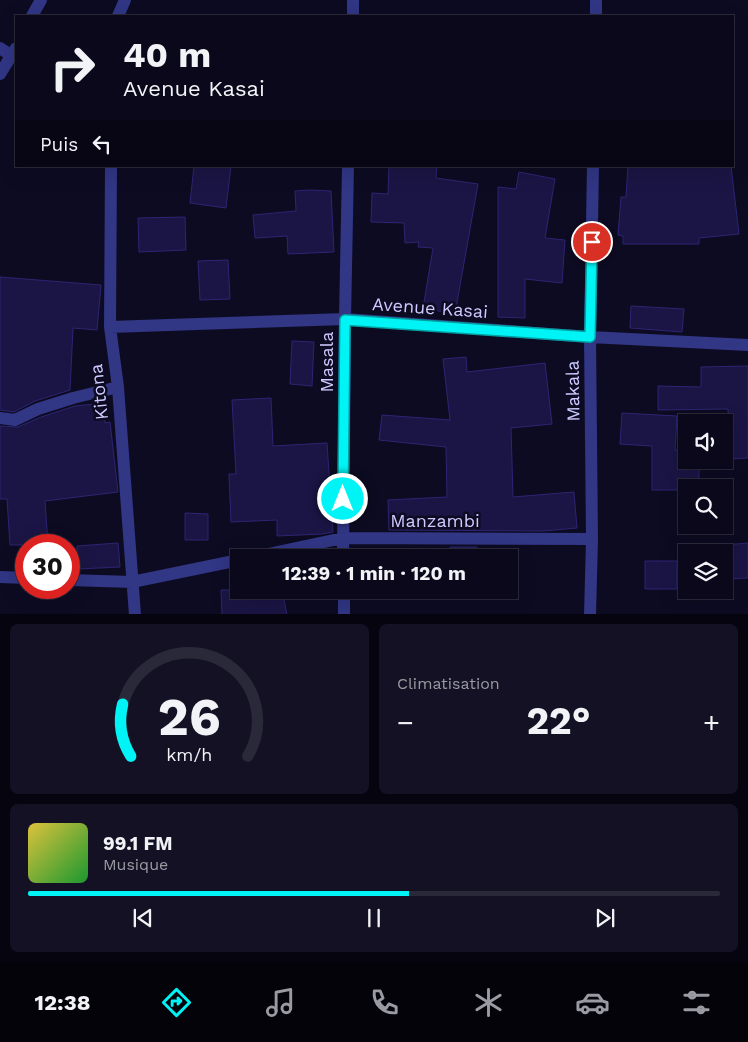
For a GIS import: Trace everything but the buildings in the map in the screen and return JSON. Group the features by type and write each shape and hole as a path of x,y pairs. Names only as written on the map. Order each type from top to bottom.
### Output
{"street":[{"path":"33,15 41,0"},
{"path":"118,15 125,0"},
{"path":"352,15 353,0"},
{"path":"596,0 596,15"},
{"path":"0,48 14,52 0,74"},
{"name":"Kitona","path":"112,167 110,327 118,387 135,614"},
{"name":"Masala","path":"343,549 348,167"},
{"name":"Makala","path":"590,614 592,539 590,337 593,167"},
{"name":"Avenue Kasai","path":"110,327 345,320 590,337 748,344"},
{"path":"0,418 15,420 38,409 72,398 118,387"},
{"name":"Manzambi","path":"292,549 343,538 592,539"},
{"path":"80,580 132,582 230,562"},
{"path":"0,578 15,578"},
{"path":"344,599 344,614"}],"route":[{"path":"343,499 345,320 590,337 592,242"}]}
